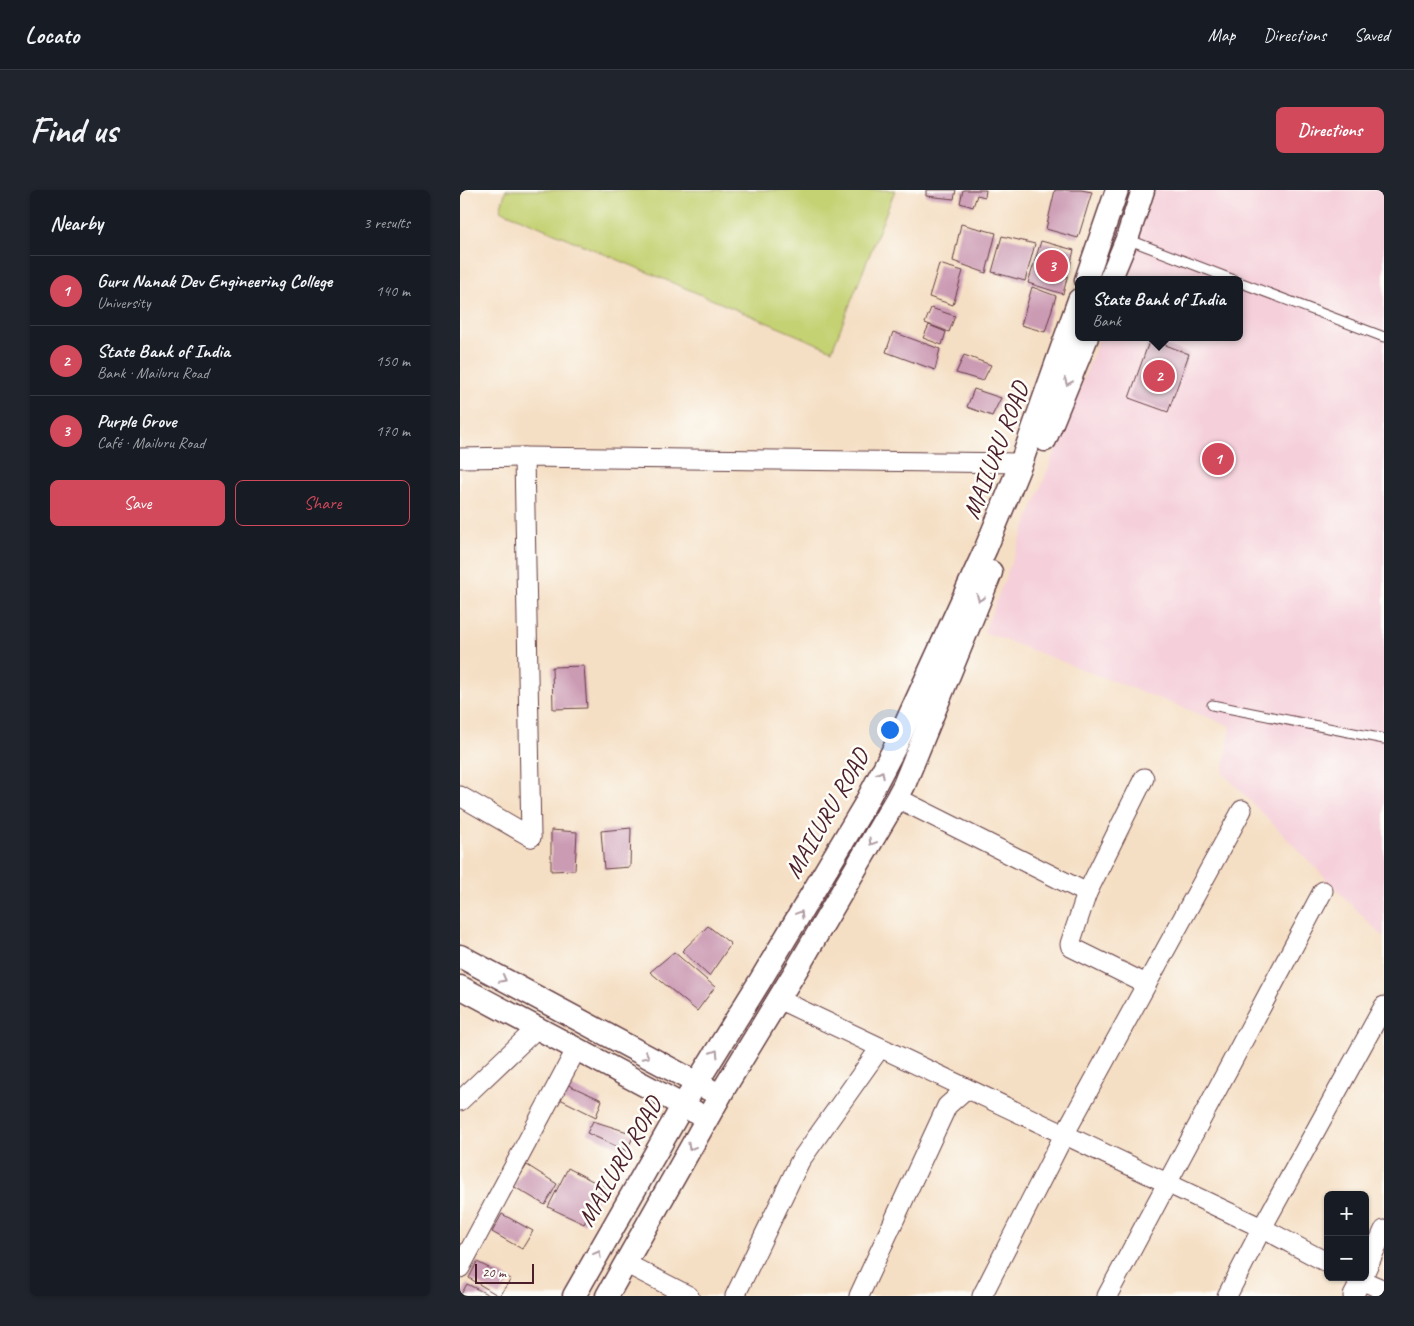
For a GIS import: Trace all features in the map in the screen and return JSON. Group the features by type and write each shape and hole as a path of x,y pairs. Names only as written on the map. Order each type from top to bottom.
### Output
{"street":[{"path":"1087,276 1117,190"},
{"path":"1112,276 1127,239 1143,190"},
{"path":"1103,233 1127,239"},
{"name":"MAILURU ROAD","path":"574,1296 683,1105 760,981 863,808 896,745 986,548 1022,463 1075,311"},
{"path":"607,1296 720,1096 904,786 1085,341"},
{"path":"460,458 524,457 1022,463"},
{"path":"460,796 531,836 524,457"},
{"path":"1144,778 1087,893 1070,940 1071,947 1146,984"},
{"path":"897,798 1087,893"},
{"path":"982,1296 1064,1135 1242,810"},
{"path":"1107,1296 1323,891"},
{"path":"460,956 720,1096"},
{"path":"460,987 707,1119"},
{"path":"778,999 1262,1228 1324,1261"},
{"path":"1227,1296 1262,1228 1384,1006"},
{"path":"460,1101 538,1028"},
{"path":"460,1268 577,1048"},
{"path":"736,1296 800,1161 880,1048"},
{"path":"859,1296 947,1106 966,1089"},
{"path":"1369,1261 1384,1230"},
{"path":"625,1263 689,1296"},
{"path":"1359,1281 1384,1290"}],"lane":[{"path":"1127,239 1224,276"},
{"path":"1243,284 1384,337"},
{"path":"1212,705 1384,739"}],"shaded area":[{"path":"1154,190 1384,190 1384,938 1223,773 1231,726 984,632 1098,341 1243,341 1243,276 1123,276"}],"green space":[{"path":"506,190 895,190 832,350 500,210"}],"building":[{"path":"926,190 956,190 954,199 926,196"},
{"path":"963,190 986,190 985,197 977,195 973,207 960,203"},
{"path":"1055,190 1092,192 1078,238 1046,229"},
{"path":"961,224 996,233 986,273 953,261"},
{"path":"1002,236 1035,244 1025,281 992,272"},
{"path":"1041,241 1074,250 1063,294 1028,283"},
{"path":"939,264 963,271 953,305 929,297"},
{"path":"1032,287 1056,296 1045,332 1021,325"},
{"path":"931,308 955,316 949,332 925,323"},
{"path":"929,325 946,332 942,345 923,338"},
{"path":"893,332 940,349 935,370 886,352"},
{"path":"1149,341 1155,341 1189,354 1168,412 1129,398"},
{"path":"964,355 991,365 983,381 956,373"},
{"path":"974,389 1001,398 992,416 967,407"},
{"path":"584,666 587,708 553,709 552,667"},
{"path":"631,828 630,867 604,869 601,831"},
{"path":"551,830 577,832 575,870 551,871"},
{"path":"708,926 731,944 709,976 682,951"},
{"path":"674,952 715,987 697,1011 650,972"},
{"path":"566,1084 602,1100 596,1117 560,1099"},
{"path":"593,1121 634,1134 627,1151 587,1133"},
{"path":"527,1165 557,1184 545,1205 513,1186"},
{"path":"568,1168 604,1187 584,1224 548,1207"},
{"path":"502,1214 533,1231 522,1249 492,1232"},
{"path":"477,1262 511,1279 499,1296 469,1278"},
{"path":"467,1284 491,1296 460,1296"}],"place":[{"name":"Purple Grove","path":"1052,266"},
{"name":"State Bank of India","path":"1159,376"},
{"name":"Guru Nanak Dev Engineering College","path":"1218,459"}]}
